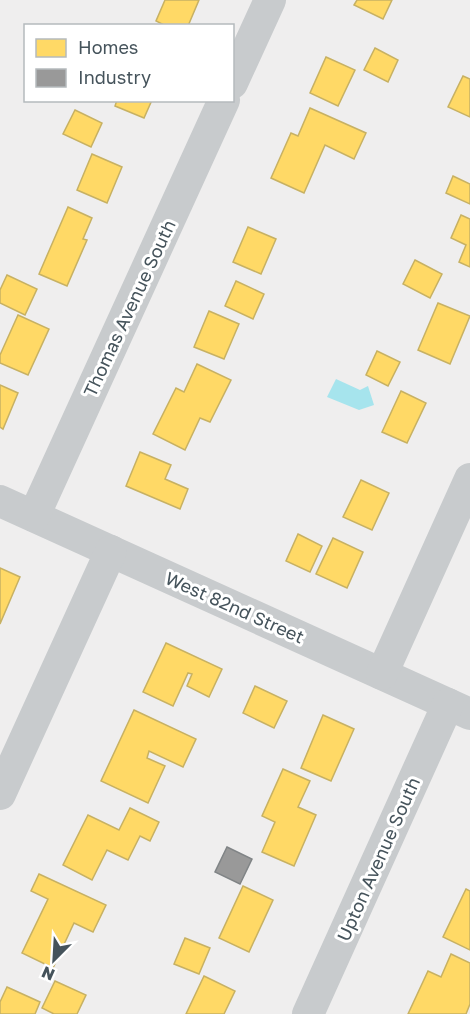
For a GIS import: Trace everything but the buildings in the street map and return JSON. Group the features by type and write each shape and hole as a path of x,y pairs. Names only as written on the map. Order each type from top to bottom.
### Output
{"street":[{"path":"234,79 270,0"},
{"name":"Thomas Avenue South","path":"34,516 223,102"},
{"path":"382,674 470,479"},
{"name":"West 82nd Street","path":"0,501 459,709"},
{"path":"0,794 111,551"},
{"name":"Upton Avenue South","path":"308,1014 459,709"}],"water":[{"path":"336,379 360,390 368,386 374,405 359,410 327,397"}]}
